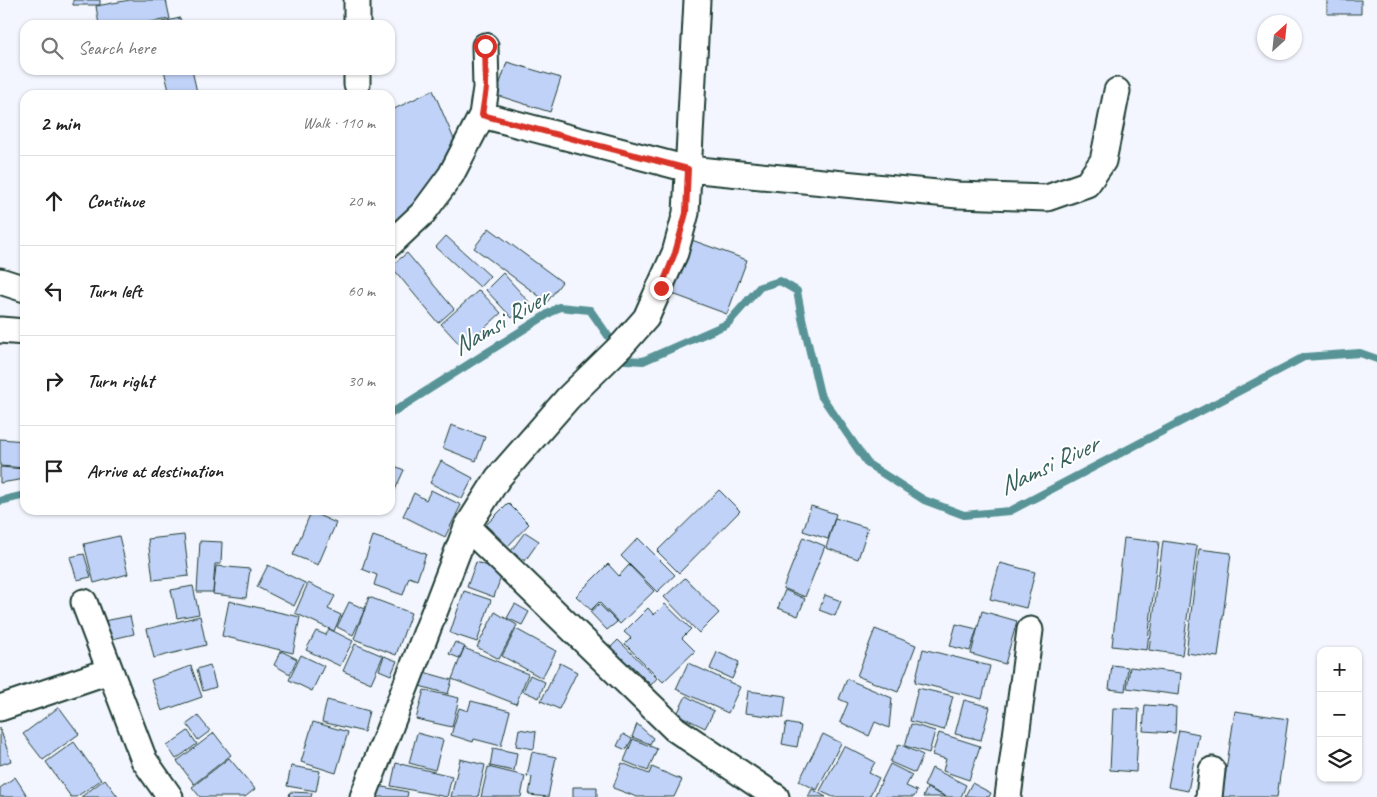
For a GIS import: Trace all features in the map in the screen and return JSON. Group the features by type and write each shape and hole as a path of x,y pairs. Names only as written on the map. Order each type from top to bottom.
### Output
{"street":[{"path":"357,0 357,20"},
{"path":"363,797 467,527 498,478 568,398 623,344 646,318 675,253 686,213 697,0"},
{"path":"395,239 423,213 451,175 482,115 486,88 485,46"},
{"path":"482,115 688,169 958,195 1047,198 1087,184 1103,161 1117,91"},
{"path":"0,281 20,287"},
{"path":"0,330 20,332"},
{"path":"467,527 675,729 776,797"},
{"path":"84,602 144,760 170,797"},
{"path":"1008,797 1030,630"},
{"path":"0,708 109,670"},
{"path":"1208,797 1212,770"}],"building":[{"path":"73,0 100,0 100,5 73,5"},
{"path":"130,0 166,0 170,19 98,20 96,6"},
{"path":"1327,0 1361,0 1361,14 1327,14"},
{"path":"507,62 561,78 550,112 496,95"},
{"path":"165,75 193,75 197,90 169,90"},
{"path":"433,90 459,151 435,192 395,226 395,109"},
{"path":"489,228 562,282 547,302 474,248"},
{"path":"446,236 490,276 480,287 436,247"},
{"path":"689,239 747,260 727,314 670,293"},
{"path":"407,253 454,309 438,323 395,271 395,263"},
{"path":"503,273 529,302 512,318 486,290"},
{"path":"479,290 501,313 463,348 441,324"},
{"path":"451,425 485,437 476,461 443,448"},
{"path":"0,439 20,441 20,468 0,466"},
{"path":"441,461 473,478 462,499 430,483"},
{"path":"395,466 404,470 395,490"},
{"path":"0,467 20,469 20,480 0,483"},
{"path":"431,490 461,505 445,537 403,516 414,493 426,500"},
{"path":"719,490 740,511 679,573 657,551"},
{"path":"508,503 529,524 508,546 486,525"},
{"path":"811,506 836,514 828,539 803,531"},
{"path":"310,515 318,515 336,523 318,565 293,555"},
{"path":"835,518 868,528 858,559 826,548"},
{"path":"525,532 539,541 525,561 511,551"},
{"path":"184,535 189,576 153,580 148,539"},
{"path":"119,536 128,574 94,583 84,544"},
{"path":"373,536 426,554 417,580 409,577 403,595 374,585 377,575 362,569"},
{"path":"803,537 825,546 805,597 783,588"},
{"path":"638,538 675,575 657,592 621,556"},
{"path":"1124,538 1159,542 1147,650 1112,646"},
{"path":"200,541 222,542 221,564 215,564 213,592 197,592"},
{"path":"1163,541 1197,546 1182,655 1149,650"},
{"path":"1199,549 1231,553 1218,657 1186,653"},
{"path":"84,554 91,577 77,580 70,557"},
{"path":"476,562 503,571 494,597 467,587"},
{"path":"1000,563 1035,572 1026,608 990,599"},
{"path":"608,564 619,576 629,565 654,591 620,624 599,602 591,610 576,596"},
{"path":"268,565 305,583 294,606 257,587"},
{"path":"216,566 250,569 246,598 213,594"},
{"path":"685,578 719,613 699,633 664,597"},
{"path":"308,583 335,596 328,609 341,615 334,631 295,613"},
{"path":"193,586 199,614 177,618 171,590"},
{"path":"785,590 805,599 798,616 778,608"},
{"path":"464,591 491,600 477,642 450,633"},
{"path":"825,595 841,601 835,616 819,610"},
{"path":"369,597 411,613 396,655 354,639"},
{"path":"229,601 300,617 293,653 222,636"},
{"path":"349,602 365,609 353,635 337,627"},
{"path":"515,604 529,612 522,625 507,618"},
{"path":"599,604 617,622 607,630 590,612"},
{"path":"665,604 691,629 682,638 695,651 663,682 625,644 631,638 624,632 648,608 654,615"},
{"path":"982,611 1017,621 1005,664 971,654"},
{"path":"495,612 517,625 499,659 477,647"},
{"path":"130,616 134,634 108,640 104,621"},
{"path":"200,616 206,645 154,658 147,629"},
{"path":"956,624 977,629 970,651 950,646"},
{"path":"329,629 353,641 340,666 306,650 316,631 326,635"},
{"path":"516,629 556,651 542,678 502,656"},
{"path":"875,629 916,645 898,692 857,676"},
{"path":"618,640 657,678 651,685 629,663 618,674 601,657"},
{"path":"455,642 465,647 459,658 449,654"},
{"path":"355,644 383,656 371,683 343,671"},
{"path":"464,648 528,674 516,704 452,679"},
{"path":"923,649 990,666 982,699 915,682"},
{"path":"281,651 297,659 290,674 274,665"},
{"path":"717,652 739,662 732,679 710,669"},
{"path":"301,655 324,666 312,691 289,680"},
{"path":"384,656 397,661 391,675 379,670"},
{"path":"560,663 577,672 559,709 541,701"},
{"path":"688,663 740,687 728,713 676,689"},
{"path":"210,665 216,687 203,691 197,669"},
{"path":"1112,665 1128,667 1125,691 1109,689"},
{"path":"191,666 202,697 162,711 151,680"},
{"path":"1130,667 1181,673 1179,695 1127,688"},
{"path":"420,671 452,680 448,694 416,685"},
{"path":"530,675 545,682 539,698 523,691"},
{"path":"847,679 892,698 889,728 875,722 869,736 840,722 848,703 839,699"},
{"path":"918,688 953,696 944,730 910,721"},
{"path":"424,690 459,698 452,727 416,719"},
{"path":"748,691 786,696 783,718 745,713"},
{"path":"686,696 714,711 705,728 677,714"},
{"path":"327,700 369,711 364,732 322,722"},
{"path":"964,700 990,707 981,740 955,734"},
{"path":"471,701 510,711 501,746 474,739 473,742 451,735 459,708 468,711"},
{"path":"1145,705 1176,707 1175,733 1143,731"},
{"path":"59,707 79,734 43,760 23,734"},
{"path":"1113,708 1139,709 1136,772 1110,770"},
{"path":"1235,711 1288,719 1277,797 1222,797"},
{"path":"198,716 210,731 198,740 187,724"},
{"path":"313,722 348,732 336,773 301,762"},
{"path":"786,723 801,726 797,747 782,744"},
{"path":"637,724 653,738 650,744 632,737"},
{"path":"911,724 935,731 929,753 905,746"},
{"path":"0,728 11,761 0,765"},
{"path":"519,729 536,732 534,749 516,746"},
{"path":"1179,730 1199,734 1188,791 1168,787"},
{"path":"188,731 197,744 176,759 167,746"},
{"path":"214,733 231,755 194,784 177,761"},
{"path":"417,733 443,740 435,770 409,763"},
{"path":"939,733 980,746 969,780 943,771 946,759 932,755"},
{"path":"623,734 632,739 626,750 617,746"},
{"path":"823,734 841,743 817,790 799,781"},
{"path":"633,739 657,749 648,771 624,761"},
{"path":"74,742 101,780 76,797 71,797 46,762"},
{"path":"899,744 923,755 915,773 890,762"},
{"path":"844,746 875,762 869,773 879,778 869,797 833,797 820,791"},
{"path":"493,748 517,753 514,771 490,766"},
{"path":"532,752 556,757 548,797 529,795 532,777 527,776"},
{"path":"229,758 255,789 245,797 200,797 192,787"},
{"path":"460,759 485,765 478,797 451,797"},
{"path":"396,763 452,776 447,797 391,786"},
{"path":"622,763 649,774 652,767 682,780 674,797 637,797 613,788"},
{"path":"890,764 912,775 906,786 917,791 914,797 874,797"},
{"path":"291,766 320,771 316,791 287,786"},
{"path":"488,767 525,776 521,797 481,797"},
{"path":"932,768 966,785 961,797 947,797 924,786"},
{"path":"15,777 28,797 0,797 0,788"},
{"path":"105,779 118,797 81,797"},
{"path":"972,783 991,793 989,797 965,796"},
{"path":"378,786 408,792 407,797 376,797"},
{"path":"573,787 597,787 597,797 573,797"},
{"path":"927,788 946,797 923,797"},
{"path":"812,789 826,797 808,797"},
{"path":"290,792 312,793 311,797 289,797"}],"waterway":[{"name":"Namsi River","path":"395,411 559,307 590,310 625,360 643,361 727,324 760,287 780,281 797,291 820,394 868,464 924,500 964,515 1010,511 1304,357 1360,353 1377,359"},
{"name":"Namsi River","path":"0,501 20,496"}],"route":[{"path":"485,46 486,88 482,115 688,169 686,213 675,253 661,288"}]}
